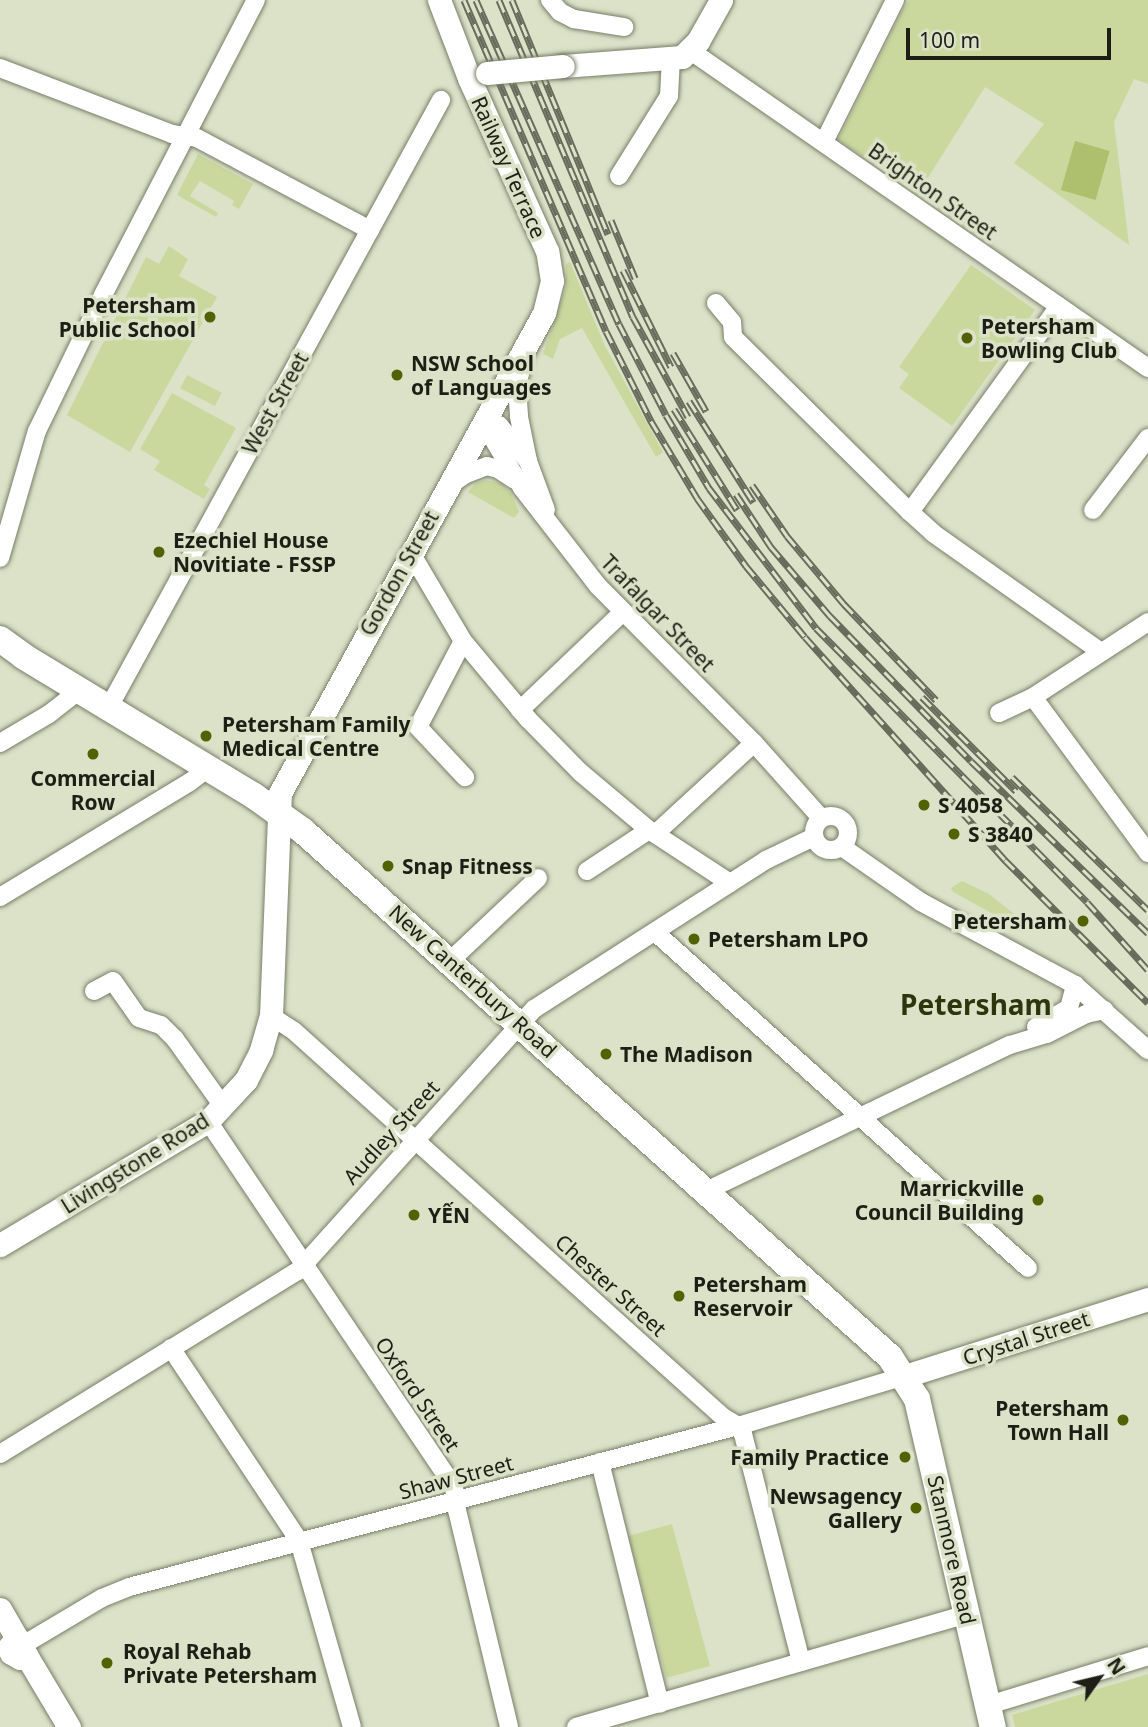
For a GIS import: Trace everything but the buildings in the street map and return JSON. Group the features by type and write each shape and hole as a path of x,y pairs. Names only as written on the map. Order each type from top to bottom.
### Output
{"highway":[{"name":"New Canterbury Road","path":"0,639 279,814 520,1023 890,1357 905,1376"},
{"name":"Stanmore Road","path":"905,1376 917,1399 991,1716"}],"main road":[{"name":"Railway Terrace","path":"439,0 478,76 551,268 550,292 531,336"},
{"path":"478,76 681,55 721,0"},
{"name":"Gordon Street","path":"279,814 280,793 284,784 531,336"},
{"name":"Livingstone Road","path":"0,1245 215,1114 246,1080 261,1050 271,1016 279,814"},
{"name":"Crystal Street","path":"905,1376 1148,1299"},
{"path":"0,1609 24,1645 69,1727"}],"street":[{"path":"0,558 37,431 256,0"},
{"path":"550,0 560,12 575,19 624,27"},
{"path":"824,142 895,0"},
{"path":"620,176 669,96 681,55"},
{"name":"Brighton Street","path":"681,55 824,142 1148,369"},
{"path":"0,68 172,134 197,138 370,230"},
{"name":"West Street","path":"109,707 442,100"},
{"path":"716,303 732,322 733,337 933,533 1101,652"},
{"path":"910,512 1059,306"},
{"path":"531,336 517,387 516,401 528,461 552,527"},
{"path":"483,422 499,425 528,461"},
{"name":"Trafalgar Street","path":"483,422 522,488 622,613 754,743 821,818"},
{"path":"1093,510 1148,438"},
{"path":"447,488 466,474 487,466 505,472 522,488"},
{"path":"411,553 463,641 520,710 580,772 652,832 730,883"},
{"path":"520,710 622,613"},
{"path":"999,713 1033,697 1148,622"},
{"path":"463,641 418,727 465,777"},
{"path":"0,743 49,714 80,690"},
{"path":"1033,697 1148,853"},
{"path":"587,871 652,832 754,743"},
{"path":"0,897 208,768"},
{"path":"831,815 845,823 848,838 842,847 828,850 819,846 814,837 815,827 821,818 831,815"},
{"name":"Audley Street","path":"0,1454 282,1282 304,1264 534,1009 775,855 814,837"},
{"path":"842,847 920,902 1075,985 1148,1050"},
{"path":"450,961 538,878"},
{"path":"655,932 1028,1268"},
{"name":"Oxford Street","path":"94,991 113,981 139,1018 161,1025 175,1040 215,1114 304,1264 454,1487 509,1727"},
{"path":"706,1191 1010,1045 1069,1008 1075,985"},
{"path":"1010,1045 1047,1034 1086,1014 1105,1010"},
{"name":"Chester Street","path":"271,1016 294,1031 723,1417 738,1426"},
{"path":"171,1348 299,1541 352,1727"},
{"name":"Shaw Street","path":"24,1645 115,1591 738,1426 905,1376"},
{"path":"738,1426 743,1434 801,1662"},
{"path":"600,1462 660,1704"},
{"path":"576,1727 967,1614"},
{"path":"991,1716 1148,1656"}],"shaded area":[{"path":"908,0 1148,0 1148,84 1134,79 1114,122 1129,245 1014,163 1044,124 985,87 919,192 838,140"},
{"path":"1075,141 1110,151 1096,200 1061,190"},
{"path":"198,154 253,184 239,209 232,205 234,201 200,181 190,196 218,213 216,217 177,195"},
{"path":"169,246 188,259 179,276 217,297 130,452 67,415 146,257 159,264"},
{"path":"570,262 605,346 663,452 656,457 582,328 560,339 553,359 543,354 566,287 566,264"},
{"name":"Petersham Bowling Club","path":"971,265 1035,310 952,426 899,388 909,374 899,367"},
{"path":"187,375 222,393 215,406 180,388"},
{"path":"172,393 236,428 204,485 210,489 204,499 154,470 160,461 140,449"},
{"path":"486,480 502,484 511,493 519,512 514,518 468,492 476,483"},
{"path":"962,881 989,894 1018,917 1017,927 953,892 951,888"},
{"path":"672,1524 710,1666 667,1678 629,1536"},
{"path":"1148,1674 1148,1727 1015,1727 1012,1715"}],"railway":[{"path":"464,0 606,331 651,421 697,498 746,566 805,637 1005,860 1148,1003"},
{"path":"476,0 619,324 666,415 709,488 816,628 1087,902 1148,970"},
{"path":"499,0 633,317 688,417"},
{"path":"512,0 608,234"},
{"path":"611,220 635,278"},
{"path":"623,270 671,367"},
{"path":"673,353 706,411"},
{"path":"689,401 753,502"},
{"path":"674,409 737,510"},
{"path":"752,485 787,536 844,604 936,700"},
{"path":"736,494 771,547 830,616 971,761 1148,933"},
{"path":"922,697 1016,791"},
{"path":"1012,777 1148,910"}],"place":[{"name":"Petersham Public School","path":"210,317"},
{"name":"Petersham Bowling Club","path":"967,338"},
{"name":"NSW School of Languages","path":"397,375"},
{"name":"Ezechiel House Novitiate - FSSP","path":"159,552"},
{"name":"Petersham Family Medical Centre","path":"206,736"},
{"name":"Commercial Row","path":"93,754"},
{"name":"S 4058","path":"924,805"},
{"name":"S 3840","path":"954,834"},
{"name":"Snap Fitness","path":"388,866"},
{"name":"Petersham","path":"1083,921"},
{"name":"Petersham LPO","path":"694,939"},
{"name":"The Madison","path":"606,1054"},
{"name":"Marrickville Council Building","path":"1038,1200"},
{"name":"YẾN","path":"414,1215"},
{"name":"Petersham Reservoir","path":"679,1296"},
{"name":"Petersham Town Hall","path":"1123,1420"},
{"name":"Family Practice","path":"905,1457"},
{"name":"Newsagency Gallery","path":"916,1508"},
{"name":"Royal Rehab Private Petersham","path":"107,1663"}],"district":[{"name":"Petersham","path":"976,1004"}]}
